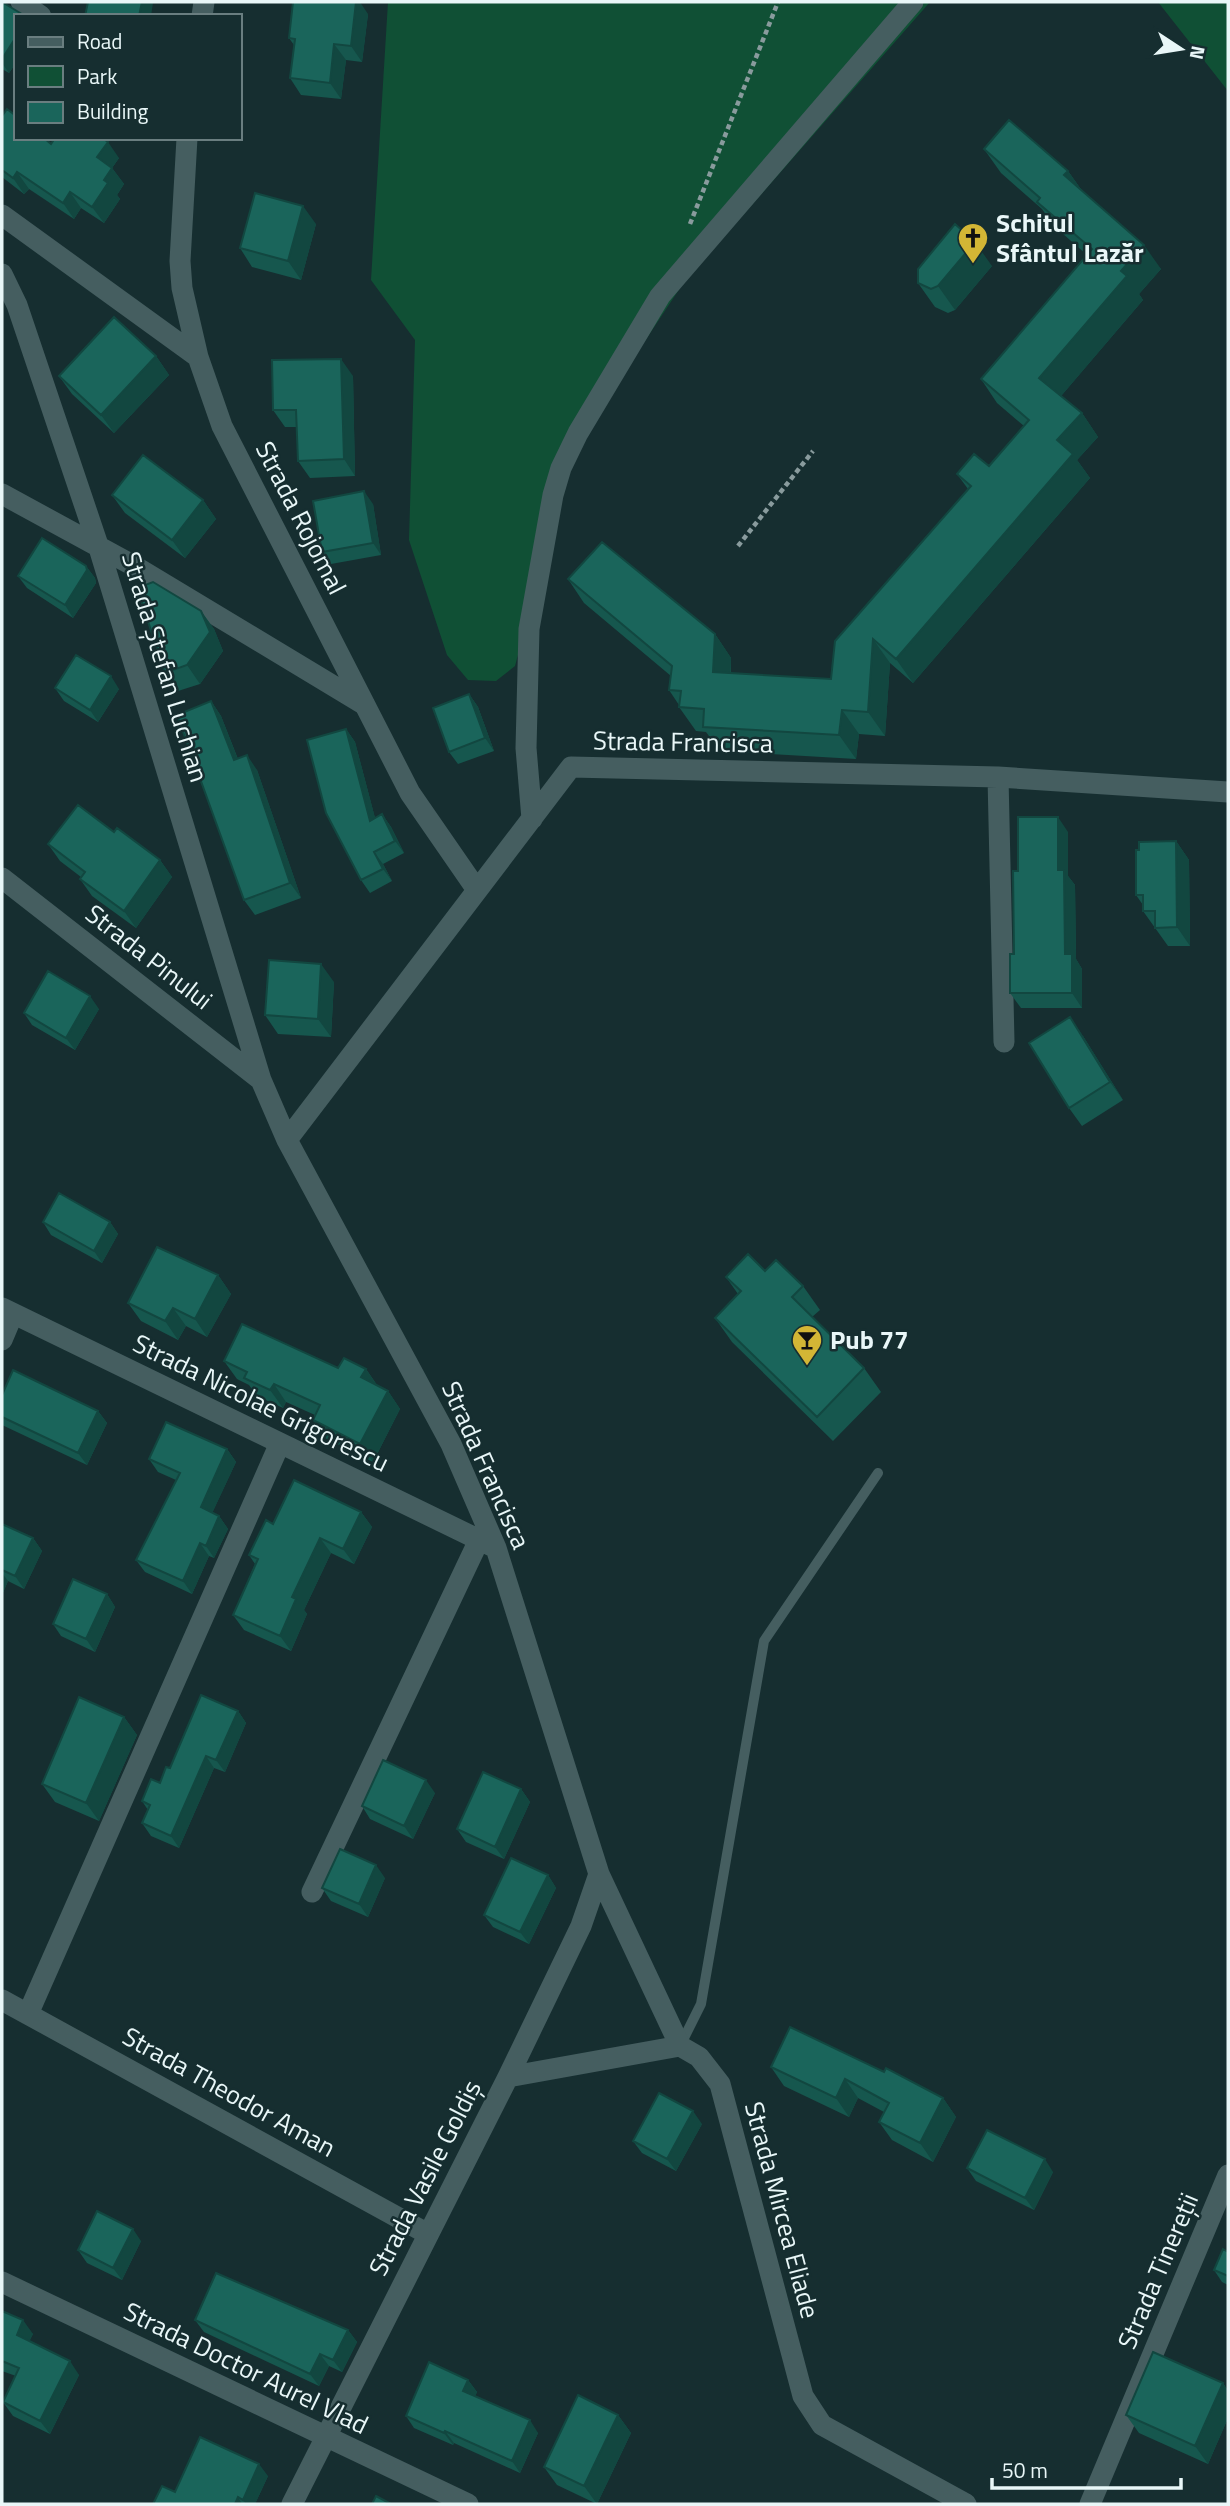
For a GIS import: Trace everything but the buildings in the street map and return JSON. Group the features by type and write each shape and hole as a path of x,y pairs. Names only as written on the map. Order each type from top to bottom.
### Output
{"street":[{"path":"21,2 38,14"},
{"path":"532,819 526,748 529,629 561,468 578,433 660,296 913,2"},
{"name":"Strada Rojomal","path":"187,140 180,261 183,288 198,357 222,426 410,793 477,890"},
{"path":"2,215 198,357"},
{"name":"Strada Ștefan Luchian","path":"2,274 17,305 99,548 261,1080"},
{"path":"2,494 365,705"},
{"name":"Strada Francisca","path":"287,1140 571,767 998,778"},
{"path":"1004,1042 998,778 1228,792"},
{"name":"Strada Pinului","path":"2,878 261,1080"},
{"name":"Strada Francisca","path":"261,1080 287,1140 451,1444 599,1874"},
{"path":"2,1340 7,1311"},
{"name":"Strada Nicolae Grigorescu","path":"7,1311 487,1544"},
{"path":"28,2014 280,1443"},
{"path":"312,1892 487,1544"},
{"name":"Strada Mircea Eliade","path":"599,1874 680,2046 699,2057 720,2084 803,2396 822,2425 966,2504"},
{"name":"Strada Vasile Goldiș","path":"292,2504 508,2077 581,1926 599,1874"},
{"name":"Strada Theodor Aman","path":"2,2000 428,2234"},
{"path":"508,2077 680,2046"},
{"name":"Strada Tinereții","path":"1090,2504 1228,2175"},
{"name":"Strada Doctor Aurel Vlad","path":"2,2282 467,2504"}],"lane":[{"path":"680,2046 701,2004 764,1641 878,1473"}],"path":[{"path":"685,236 778,2"},
{"path":"738,546 813,451"}],"green space":[{"path":"388,2 930,2 684,282 599,410 563,487 515,666 496,681 468,680 447,655 409,540 415,340 371,280"},
{"path":"1158,2 1228,2 1228,91"}],"place":[{"name":"Schitul Sfântul Lazăr","path":"973,265"},
{"name":"Pub 77","path":"807,1367"}]}
